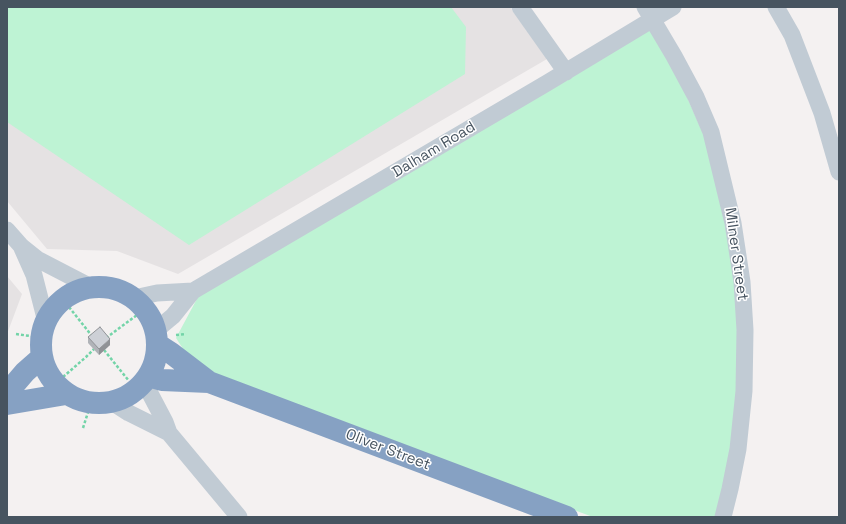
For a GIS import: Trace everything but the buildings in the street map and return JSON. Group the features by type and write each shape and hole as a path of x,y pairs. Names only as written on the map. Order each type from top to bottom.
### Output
{"highway":[{"path":"91,287 114,288 124,292 136,307 144,308 151,319 156,338 155,361 135,391 124,398 102,404 90,398 74,398 64,386 55,384 47,371 45,339 51,311 64,298 80,290 91,287"},
{"name":"Oliver Street","path":"156,338 171,353 209,382 567,517"},
{"path":"7,393 25,372 45,339"},
{"name":"Oliver Street","path":"141,381 162,380 209,382"},
{"path":"7,404 64,386"}],"street":[{"path":"520,7 566,72"},
{"name":"Dalham Road","path":"156,338 193,291 566,72 649,13 674,7"},
{"path":"776,7 792,35 817,99 839,172"},
{"name":"Milner Street","path":"649,13 696,97 711,132 733,223 742,282 745,330 744,391 738,449 723,517"},
{"path":"7,230 22,247 45,264 91,287"},
{"path":"22,247 34,275 45,339"},
{"name":"Dalham Road","path":"136,307 158,293 193,291"},
{"path":"141,381 166,422 169,433"},
{"path":"112,402 169,433 239,517"}],"path":[{"path":"69,307 93,338"},
{"path":"105,339 136,307"},
{"path":"16,334 45,339"},
{"path":"64,386 94,349"},
{"path":"104,350 141,381"},
{"path":"83,428 90,398"}],"shaded area":[{"path":"7,7 510,7 547,59 178,274 117,251 47,249 7,201"},
{"path":"7,276 22,294 7,334"}],"green space":[{"path":"7,7 451,7 466,27 465,74 189,245 7,122"},
{"path":"653,20 728,190 743,387 719,517 593,517 198,372 176,338 199,295"}]}
